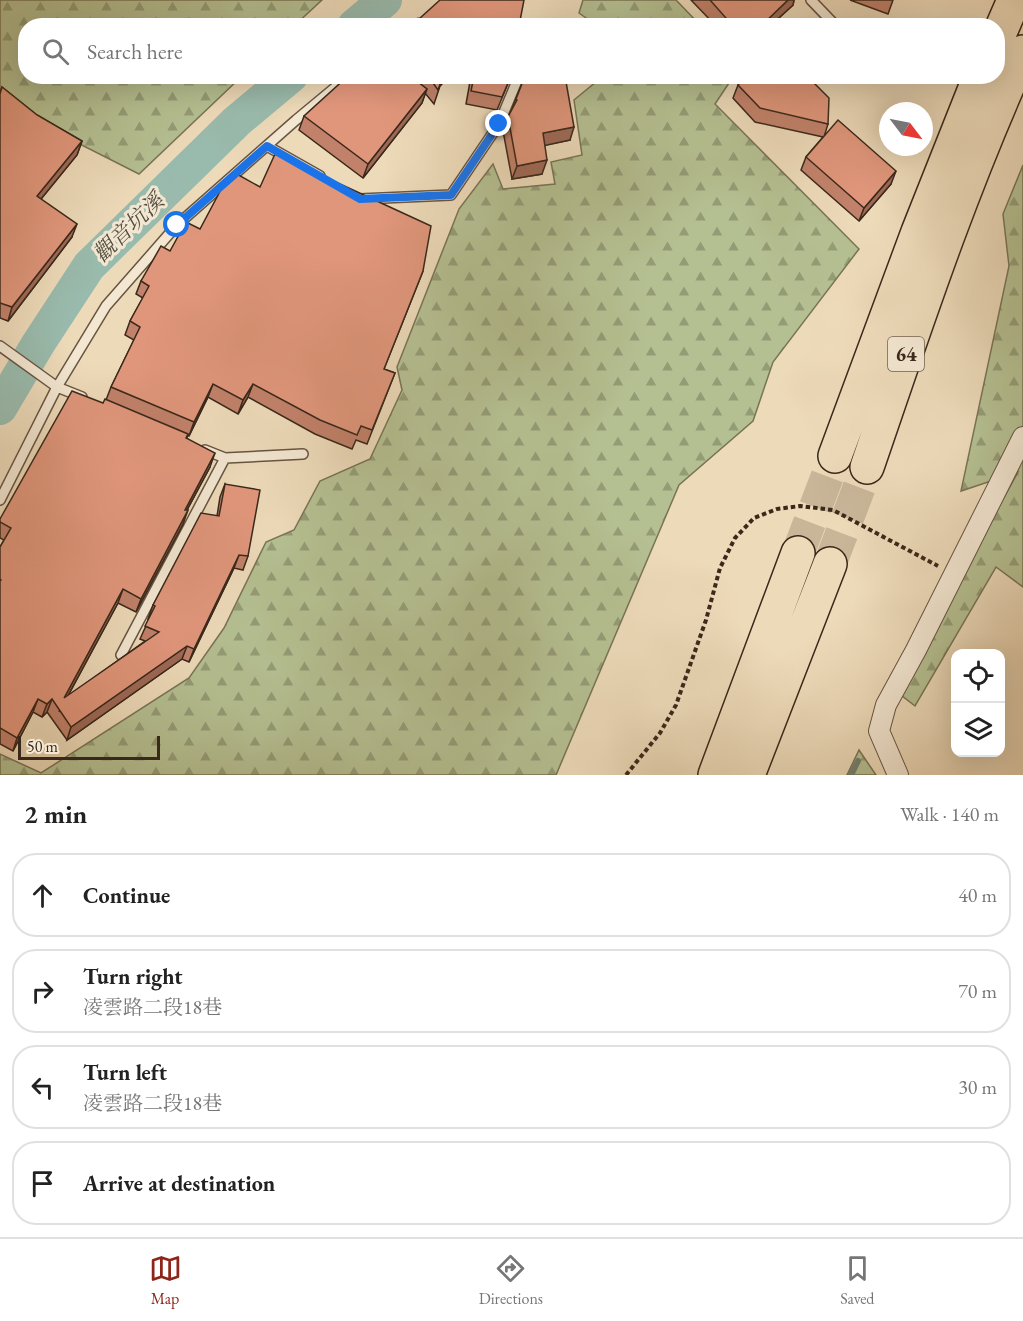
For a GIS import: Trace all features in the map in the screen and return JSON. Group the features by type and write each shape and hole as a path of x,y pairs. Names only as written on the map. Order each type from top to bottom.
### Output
{"highway":[{"path":"1005,21 1014,0"},
{"name":"64","path":"834,456 931,236 975,161 1023,52"},
{"name":"64","path":"867,467 931,236 978,84"},
{"path":"715,775 798,553"},
{"path":"748,775 830,564"}],"street":[{"path":"897,775 879,731 886,705 1023,437"}],"lane":[{"path":"811,0 828,18"},
{"path":"0,500 57,387 106,306 177,225 340,84"},
{"path":"350,193 360,199 451,195 499,124 516,84"},
{"path":"267,146 329,181"},
{"path":"0,346 57,387 88,400"},
{"path":"194,445 225,458 303,454"},
{"path":"121,655 225,458"}],"green space":[{"path":"0,0 322,0 303,18 18,18 18,84 234,84 139,174 40,124 0,88"},
{"path":"583,0 676,0 693,18 586,18 579,13"},
{"path":"593,84 728,84 715,104 859,249 773,362 753,421 679,485 556,775 0,775 0,754 41,773 189,678 224,628 266,542 294,530 320,481 370,459 402,390 397,367 459,209 493,164 503,189 555,184 551,162 582,155 574,100"},
{"path":"1023,165 1023,587 996,567 915,706 897,692 1018,472 961,491 1009,266 1003,214"},
{"path":"859,750 876,775 847,775"}],"building":[{"path":"440,0 524,0 521,18 420,18"},
{"path":"710,0 788,0 769,18 726,18"},
{"path":"339,84 420,84 427,89 368,164 304,116"},
{"path":"472,84 508,84 502,97 471,91"},
{"path":"522,84 566,84 574,127 543,133 547,160 517,166 508,117"},
{"path":"815,84 829,98 828,124 760,108 738,85"},
{"path":"2,87 37,115 82,141 37,196 77,224 12,307 0,303 0,94"},
{"path":"838,120 896,171 864,208 806,157"},
{"path":"275,154 431,226 423,271 384,369 395,373 372,430 361,426 357,435 320,420 253,384 243,400 213,384 194,422 111,387 140,327 130,321 149,286 141,281 161,246 170,251 186,222 200,229 225,182 235,173 260,187"},
{"path":"72,391 103,403 105,399 188,434 186,438 215,453 141,599 123,589 64,698 159,632 145,626 155,606 153,605 201,513 219,516 225,484 260,490 248,556 239,555 194,649 187,646 71,727 52,699 47,704 38,699 17,738 0,728 0,547 11,528 0,522 0,519"}],"waterway":[{"name":"觀音坑溪","path":"364,18 385,0"},
{"name":"觀音坑溪","path":"0,408 89,266 237,121 281,84"},
{"path":"851,775 858,761"}],"tunnel":[{"path":"798,553 835,456"},
{"path":"830,564 867,467"}],"route":[{"path":"177,225 267,146 360,199 451,195 499,124"}]}
